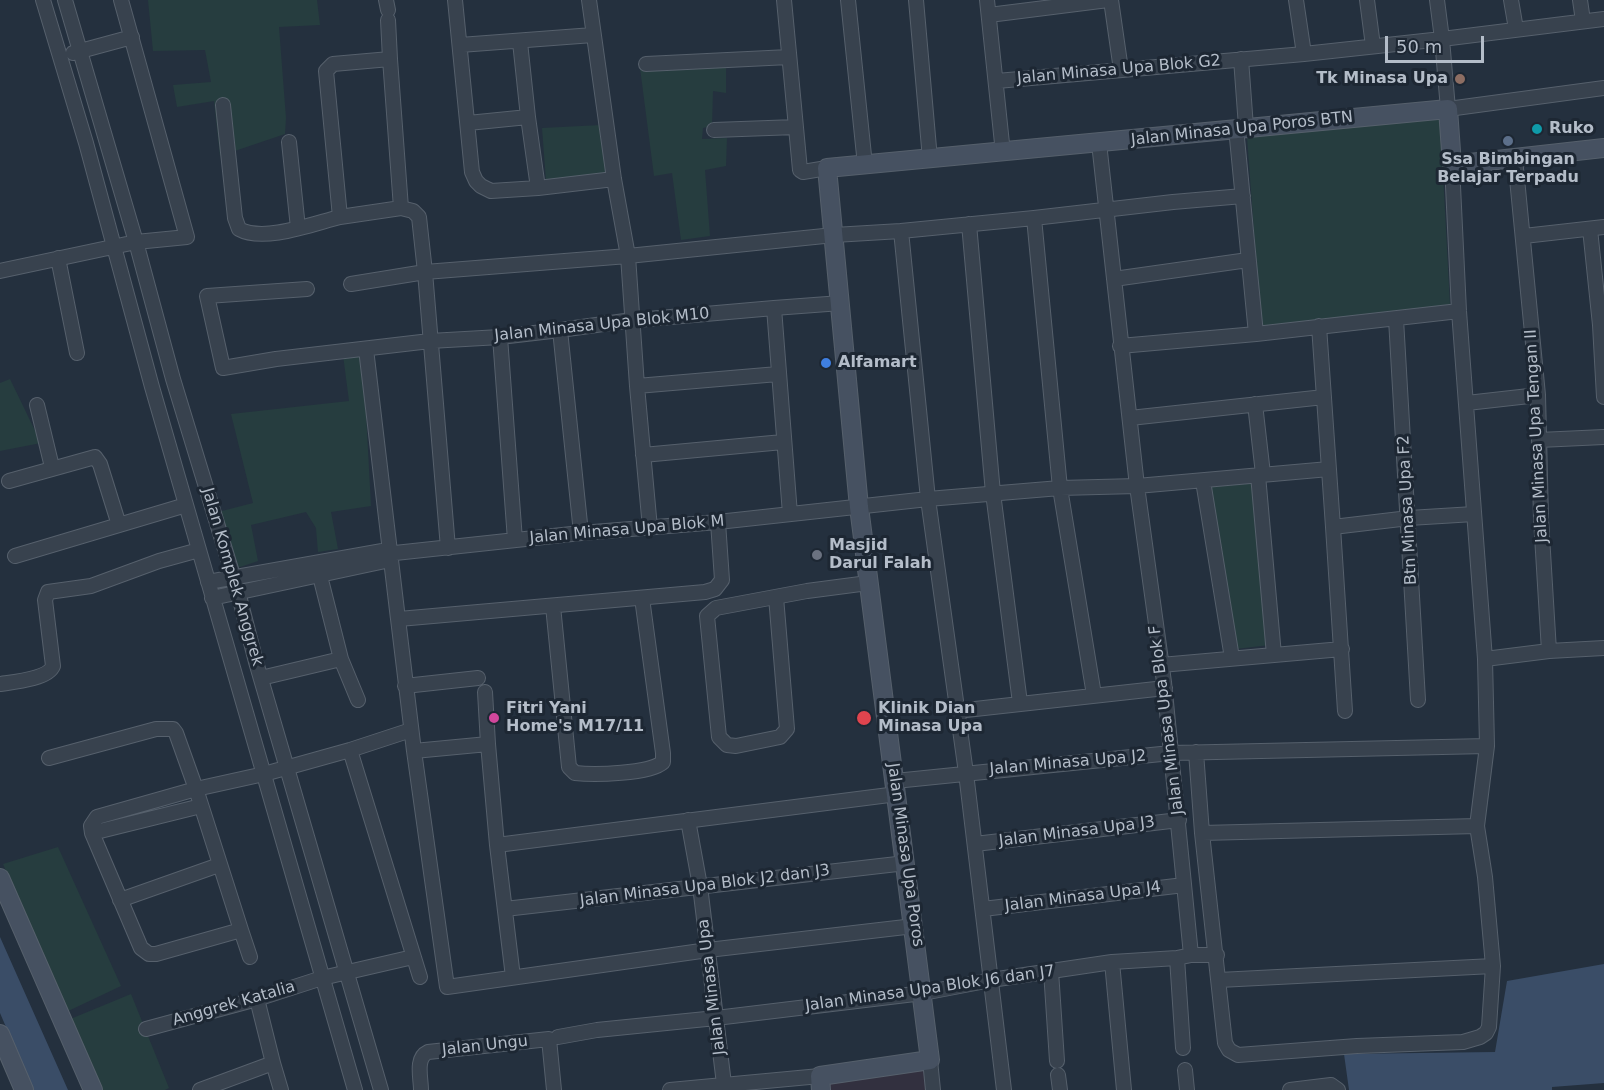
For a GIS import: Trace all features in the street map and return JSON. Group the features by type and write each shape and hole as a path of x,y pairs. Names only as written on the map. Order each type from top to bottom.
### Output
{"street":[{"name":"Jalan Komplek Anggrek","path":"43,0 86,143 113,248 186,505 355,1090"},
{"name":"Jalan Komplek Anggrek","path":"65,0 136,242 173,379 238,592 381,1090"},
{"path":"0,271 136,242 187,237 121,0"},
{"path":"455,0 472,172 476,181 491,191 614,179"},
{"path":"589,0 614,179 628,256 650,528"},
{"path":"714,130 796,127 784,0"},
{"path":"848,0 865,165"},
{"path":"916,0 930,159"},
{"name":"Jalan Minasa Upa Blok G2","path":"987,0 1003,153"},
{"path":"989,15 1110,0 1121,70"},
{"path":"1296,0 1304,54"},
{"path":"1367,0 1373,46"},
{"path":"1196,753 1202,832 1226,1043 1229,1050 1238,1055 1473,1040 1486,1033 1489,1027 1493,966 1485,877 1477,826 1487,747 1485,659 1459,311 1448,109 1437,0"},
{"path":"1511,0 1516,29"},
{"path":"1580,0 1583,21"},
{"path":"388,10 401,208"},
{"name":"Jalan Minasa Upa Blok G2","path":"997,81 1304,54 1604,19"},
{"path":"460,45 593,35"},
{"path":"60,57 132,37"},
{"path":"520,42 538,188"},
{"path":"646,64 789,57"},
{"path":"340,217 326,71 333,64 390,59"},
{"path":"1241,59 1243,196 1256,334"},
{"path":"1448,109 1604,88"},
{"path":"223,105 237,226 244,232 258,233 298,228 340,217 401,208 413,211 419,218 448,548"},
{"name":"Jalan Minasa Upa Poros BTN","path":"796,127 800,171 1448,109"},
{"path":"468,123 528,117"},
{"path":"289,142 298,228"},
{"name":"Jalan Minasa Upa Blok F","path":"1099,143 1120,346 1165,688 1191,955"},
{"path":"1452,165 1604,148"},
{"name":"Jalan Minasa Upa Tengan II","path":"1515,158 1538,395 1549,651"},
{"path":"827,168 859,507 993,493 1137,486 1329,469"},
{"path":"351,284 1243,196"},
{"path":"1034,218 1060,488 1094,695"},
{"path":"969,224 993,493 1020,703"},
{"path":"1524,236 1597,228 1604,397"},
{"path":"901,231 928,499 966,773 1004,1090"},
{"path":"58,258 77,353"},
{"path":"1114,279 1248,260"},
{"name":"Jalan Minasa Upa Blok M10","path":"307,289 207,296 223,368 276,358 430,341 500,337 633,320 841,303"},
{"path":"774,308 790,514"},
{"path":"1120,346 1256,334 1459,311"},
{"name":"Btn Minasa Upa F2","path":"1396,319 1418,700"},
{"path":"1319,326 1345,711"},
{"path":"560,330 581,533"},
{"path":"500,337 515,540"},
{"path":"366,349 405,686 447,987 708,950 914,926"},
{"path":"637,386 778,374"},
{"path":"1467,403 1538,395"},
{"path":"1130,418 1324,397"},
{"path":"1255,404 1274,655"},
{"path":"37,405 52,467"},
{"path":"1539,440 1604,437"},
{"path":"643,455 783,442"},
{"path":"9,481 52,467 87,458 98,458 119,525"},
{"path":"1203,481 1232,658"},
{"path":"15,556 186,505"},
{"name":"Jalan Minasa Upa Blok M","path":"319,569 391,554 581,533 718,522 859,507"},
{"name":"Jalan Minasa Upa Poros","path":"859,507 930,1060"},
{"path":"1333,527 1409,518 1473,514"},
{"path":"399,619 642,598 715,589 722,580 718,522"},
{"path":"0,684 45,675 51,671 53,666 45,600 48,592 91,586 159,561 199,550"},
{"path":"208,582 319,569"},
{"path":"213,598 319,569"},
{"path":"319,569 341,659 358,700"},
{"path":"776,597 788,729 780,737 736,746 727,745 719,738 707,616 716,608 776,597 868,583"},
{"path":"553,606 569,766 575,773 586,774 650,770 663,762 663,753 642,598"},
{"path":"1485,659 1549,651 1604,648"},
{"path":"1161,665 1342,649"},
{"path":"261,678 341,659"},
{"path":"405,686 478,678"},
{"path":"957,711 1165,688"},
{"path":"485,692 497,845 513,977"},
{"path":"50,758 156,729 173,729 196,789 250,957"},
{"path":"241,930 164,953 149,954 141,948 120,900 92,833 93,821 104,814 196,789 287,768 411,730"},
{"path":"414,751 488,744"},
{"name":"Jalan Minasa Upa J2","path":"497,845 688,820 896,787 966,773 1171,753 1487,747"},
{"path":"350,750 420,978"},
{"path":"92,833 201,806"},
{"name":"Jalan Minasa Upa","path":"688,820 700,886 724,1084"},
{"name":"Jalan Minasa Upa J3","path":"975,844 1179,820"},
{"path":"1202,832 1477,826"},
{"name":"Jalan Minasa Upa Blok J2 dan J3","path":"505,909 906,863"},
{"path":"120,900 219,865"},
{"path":"0,878 4,897 93,1090"},
{"name":"Jalan Minasa Upa J4","path":"983,909 1184,885"},
{"name":"Jalan Minasa Upa Blok J6 dan J7","path":"597,1030 923,993 991,980 1112,962 1217,955"},
{"name":"Anggrek Katalia","path":"146,1029 257,999 322,978 413,957"},
{"path":"1177,958 1183,1048"},
{"path":"1112,962 1124,1090"},
{"path":"1219,980 1493,966"},
{"path":"1051,971 1057,1060"},
{"path":"257,999 281,1090"},
{"name":"Jalan Ungu","path":"421,1090 420,1060 424,1054 554,1038 597,1030"},
{"path":"0,1034 24,1090"},
{"path":"554,1038 554,1090"},
{"path":"670,1090 724,1084 820,1083 930,1060 933,1090"},
{"path":"200,1090 273,1063"},
{"path":"1185,1071 1187,1090"},
{"path":"1058,1075 1060,1090"},
{"path":"1290,1090 1331,1085 1338,1090"}],"shaded area":[{"path":"934,1056 938,1090 830,1090 827,1067"}],"green space":[{"path":"148,0 317,0 320,25 279,27 286,118 285,134 220,156 214,101 177,107 173,85 211,82 205,50 153,51"},
{"path":"726,67 726,93 713,91 712,126 703,128 702,139 727,138 726,166 705,170 710,236 681,240 672,173 654,176 640,68"},
{"path":"1440,117 1450,305 1261,327 1247,137"},
{"path":"601,125 607,173 546,181 542,128"},
{"path":"343,355 363,357 371,506 331,512 338,549 318,552 316,528 306,512 251,525 258,561 237,568 218,512 253,503 231,414 349,401"},
{"path":"10,379 41,443 0,451 0,383"},
{"path":"1264,478 1278,644 1236,649 1208,484"},
{"path":"58,847 121,986 64,1013 3,864"},
{"path":"131,994 169,1088 165,1090 99,1090 68,1020"}],"water":[{"path":"0,937 68,1090 33,1090 0,1013"},
{"path":"1604,964 1604,1083 1552,1087 1552,1090 1349,1090 1344,1054 1495,1052 1507,981"}],"place":[{"name":"Tk Minasa Upa","path":"1460,79"},
{"name":"Ruko","path":"1537,129"},
{"name":"Ssa Bimbingan Belajar Terpadu","path":"1508,141"},
{"name":"Alfamart","path":"826,363"},
{"name":"Masjid Darul Falah","path":"817,555"},
{"name":"Fitri Yani Home's M17/11","path":"494,718"},
{"name":"Klinik Dian Minasa Upa","path":"864,718"}]}
